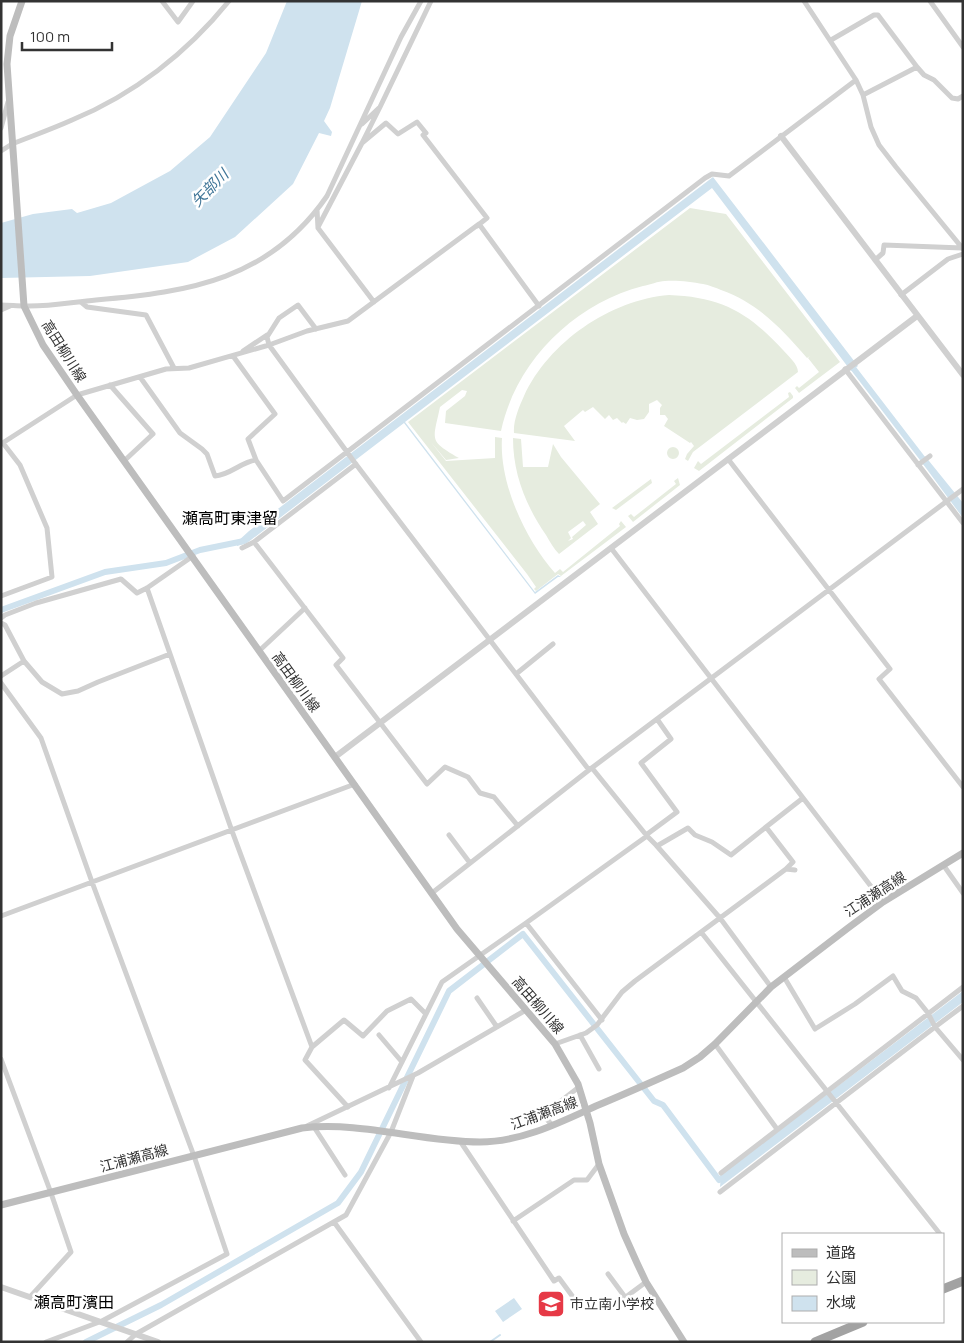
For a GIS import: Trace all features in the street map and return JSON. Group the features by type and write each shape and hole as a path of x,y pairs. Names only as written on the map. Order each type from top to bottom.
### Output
{"highway":[{"path":"944,1289 963,1281"},
{"path":"815,1342 861,1323"}],"main road":[{"name":"高田柳川線","path":"22,1 12,28 7,52 12,153 24,304 43,345 76,395 356,784 432,893 491,970 555,1044 566,1061 579,1087 599,1164 624,1234 646,1282 684,1342"},
{"name":"江浦瀬高線","path":"1,1205 302,1128 368,1128 479,1142 501,1140 536,1132 683,1068 700,1057 771,987 883,902 963,853"}],"street":[{"path":"162,1 178,22 193,1"},
{"path":"1,151 12,144 79,117 134,86 186,48 229,1"},
{"path":"1,305 81,302 157,294 190,287 239,271 262,260 301,228 327,196 401,37 421,1"},
{"path":"318,228 380,107 423,14 431,1"},
{"path":"804,1 856,80 863,95 871,127 879,145 962,248"},
{"path":"930,1 963,47"},
{"path":"831,40 878,14 924,75 934,80 952,98 958,99 963,96"},
{"path":"863,95 917,67"},
{"path":"235,355 275,414 248,439 256,460 283,501 705,178 712,174 729,176 856,80"},
{"path":"1,128 9,99"},
{"path":"359,128 380,107"},
{"path":"1,596 52,577 47,528 20,465 2,443 76,395 174,368 186,368 235,355 316,329 348,321 487,218 423,135 426,133 417,122 398,134 386,123 362,143"},
{"path":"781,136 963,375"},
{"path":"318,209 318,228 374,302"},
{"path":"476,226 479,224 539,306"},
{"path":"875,260 884,253 884,245 962,248"},
{"path":"902,295 948,259 963,254"},
{"path":"81,302 87,307 146,315 174,368"},
{"path":"1,310 13,305"},
{"path":"235,355 268,335 279,318 298,305 316,329"},
{"path":"335,757 917,316"},
{"path":"268,335 269,345 346,452 516,674 591,769 720,918 771,987"},
{"path":"846,369 920,463 963,523"},
{"path":"140,377 180,433 207,454 215,476 225,475 256,460"},
{"path":"110,385 153,434 124,461"},
{"path":"920,463 928,457"},
{"path":"728,459 890,669 879,679 963,787"},
{"path":"242,548 254,542 355,464"},
{"path":"432,893 591,769 963,489"},
{"path":"254,542 343,658 336,665 427,784 445,767 468,777 480,793 494,796 518,826"},
{"path":"611,548 883,902"},
{"path":"2,615 36,603 121,579 137,593 193,556"},
{"path":"147,588 232,831 312,1047"},
{"path":"259,651 305,608"},
{"path":"3,625 24,662 42,682 62,694 78,691 170,654"},
{"path":"516,674 553,644"},
{"path":"1,676 24,662"},
{"path":"1,683 41,738 92,882 194,1156 227,1254 104,1322 46,1342"},
{"path":"391,1086 442,982 677,812 640,763 671,739 657,719"},
{"path":"1,916 356,784"},
{"path":"657,845 688,828 695,835 712,842 731,855 803,798"},
{"path":"555,1044 586,1033 603,1019 622,992 793,862 766,827"},
{"path":"449,835 470,863"},
{"path":"944,866 963,892"},
{"path":"786,869 794,870"},
{"path":"526,923 603,1019"},
{"path":"701,932 939,1233"},
{"path":"784,977 815,1029 855,1004 893,976 902,991 916,998 928,1013 935,1027 963,1060"},
{"path":"721,1173 963,987"},
{"path":"477,998 497,1027"},
{"path":"348,1107 305,1060 312,1047 344,1020 363,1036 387,1011 411,999 426,1014"},
{"path":"720,1192 963,1006"},
{"path":"302,1128 416,1074 526,1010"},
{"path":"379,1035 402,1062"},
{"path":"580,1035 599,1069"},
{"path":"714,1044 777,1129"},
{"path":"1,1059 71,1252 30,1297"},
{"path":"127,1342 134,1333 346,1215 416,1074"},
{"path":"552,1125 543,1114 579,1087"},
{"path":"314,1127 345,1175"},
{"path":"460,1141 554,1281 559,1278 573,1297"},
{"path":"513,1221 574,1180 587,1180 599,1164"},
{"path":"334,1222 422,1342"},
{"path":"608,1274 625,1297"},
{"path":"612,1308 646,1282"},
{"path":"1,1287 158,1342"},
{"path":"134,1333 142,1342"}],"green space":[{"path":"690,208 726,214 840,362 799,393 795,388 797,386 799,388 819,372 808,358 810,356 807,358 769,318 734,295 705,284 662,281 618,295 594,306 572,321 552,339 534,359 520,381 509,405 501,431 445,423 446,411 465,396 467,391 462,390 440,407 435,433 438,443 459,458 446,460 430,441 446,461 495,458 495,437 502,438 505,473 516,510 534,544 555,573 560,569 563,572 620,526 621,521 626,527 561,576 558,574 536,591 534,589 536,587 527,574 408,422"},
{"path":"669,295 687,296 719,303 745,316 783,350 795,363 798,372 693,452 688,461 685,459 687,454 694,446 691,442 664,426 668,419 665,415 660,415 662,405 657,400 649,404 649,412 644,419 630,418 626,424 617,418 613,420 609,415 605,419 593,407 585,412 583,410 564,426 575,441 514,433 518,409 535,376 565,342 584,327 625,305"},
{"path":"790,392 793,398 699,471 694,468 698,461 701,464 789,397 788,393"},
{"path":"513,438 521,439 523,467 548,467 553,444 561,457 600,504 590,512 598,524 559,554 532,513 518,477","holes":["583,521 586,525 572,537 573,539 568,541 571,538 568,532"]},
{"path":"671,447 675,447 679,453 675,459 671,459 667,455 667,451"},
{"path":"678,478 680,485 633,522 628,516 631,514 634,517 676,484 674,481"},
{"path":"651,479 652,483 616,510 612,508"}],"water":[{"name":"矢部川","path":"287,1 362,1 330,108 324,121 332,132 331,136 319,133 293,184 235,237 188,262 90,276 1,278 1,223 33,214 72,209 77,213 111,203 170,171 210,137 266,53"},
{"path":"713,177 858,366 851,371 712,188 405,422 535,592 558,575 561,577 558,577 535,594 404,423 247,543 237,546 237,542 249,531"},
{"path":"925,456 963,503 963,518 920,460"},
{"path":"963,991 963,1002 720,1187 721,1175"},
{"path":"514,1298 522,1309 503,1322 495,1311"}],"waterway":[{"path":"850,364 926,463"},
{"path":"1,610 105,572 166,563 200,550 244,541"},
{"path":"86,1342 161,1305 338,1203 361,1172 449,991 523,934 654,1101 663,1105 719,1180 727,1174"},
{"path":"490,1342 500,1335"}],"place":[{"name":"市立南小学校","path":"551,1304"}],"district":[{"name":"瀬高町東津留","path":"230,518"},
{"name":"瀬高町濱田","path":"74,1302"}]}
